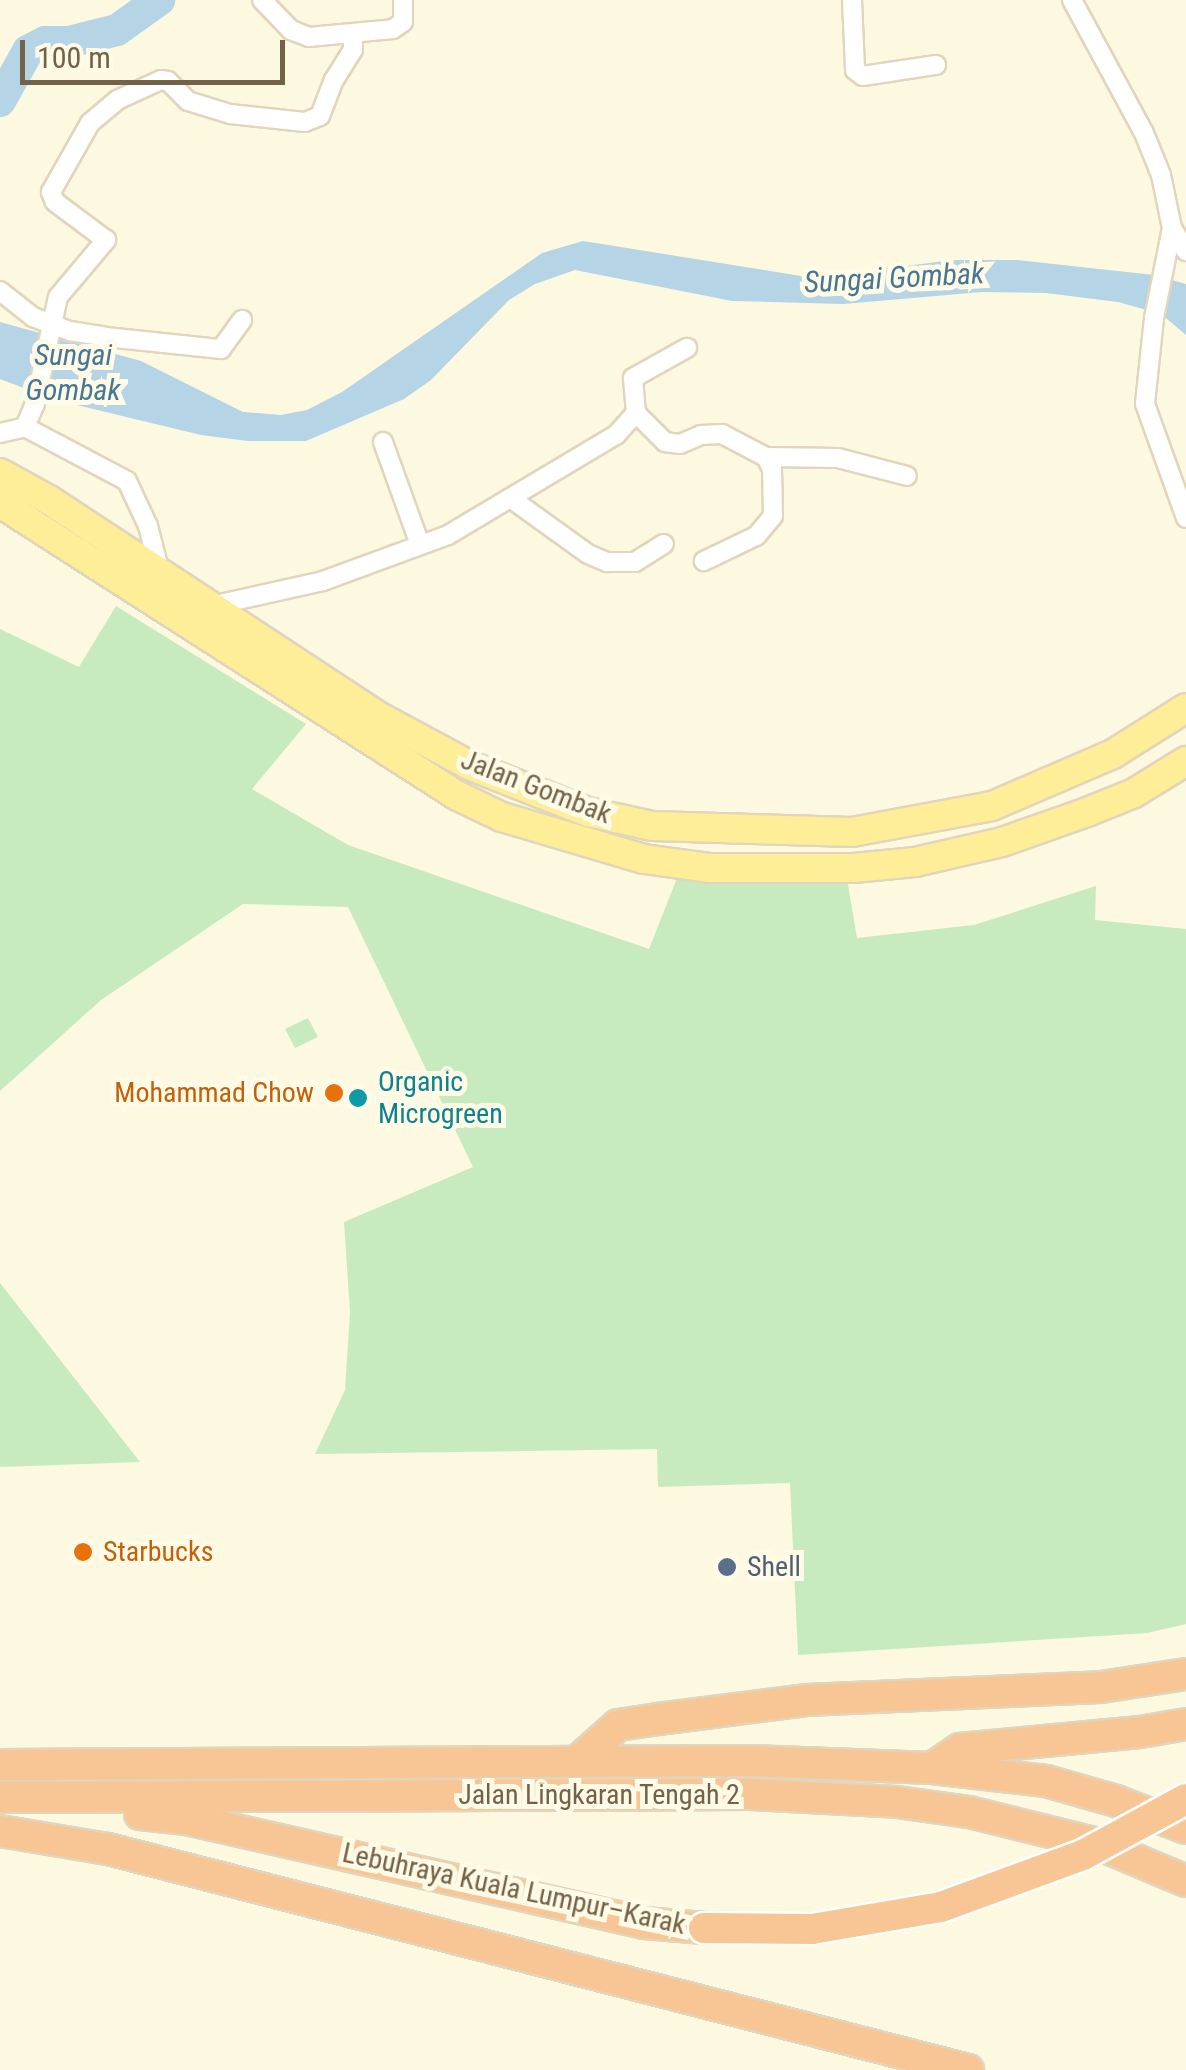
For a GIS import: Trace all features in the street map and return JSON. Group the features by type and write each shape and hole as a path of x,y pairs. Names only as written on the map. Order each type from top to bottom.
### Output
{"highway":[{"path":"579,1760 618,1725 658,1718 806,1700 1101,1686 1186,1674"},
{"path":"932,1768 960,1750 1186,1724"},
{"name":"Jalan Lingkaran Tengah 2","path":"0,1765 579,1760 932,1768 1046,1781 1116,1801 1186,1828"},
{"name":"Jalan Lingkaran Tengah 2","path":"0,1798 751,1794 862,1800 969,1812 1098,1844 1186,1881"},
{"name":"Lebuhraya Kuala Lumpur–Karak","path":"0,1798 186,1818 644,1923 812,1930 941,1906 1084,1855 1186,1798"},
{"path":"0,1831 126,1854 968,2070"}],"main road":[{"name":"Jalan Gombak","path":"0,473 378,716 471,766 588,812 653,826 852,832 992,806 1113,754 1186,708"},
{"name":"Jalan Gombak","path":"0,503 456,795 521,824 644,858 710,868 854,868 915,862 1002,842 1087,812 1134,793 1186,760"}],"street":[{"path":"262,0 291,30 309,37 393,29 402,22 404,0"},
{"path":"852,0 855,70 863,76 936,66"},
{"path":"1072,0 1144,133 1161,175 1172,228 1186,251"},
{"path":"25,427 35,404 58,297 106,240 55,202 51,192 90,123 117,100 161,80 168,81 188,102 230,114 306,122 320,116 334,80 353,50 353,35"},
{"path":"1172,228 1154,318 1145,404 1186,518"},
{"path":"0,291 32,317 51,326 106,337 221,349 242,320"},
{"path":"687,348 633,378 636,414 664,442 680,444 701,435 722,434 766,457 838,458 907,476"},
{"path":"211,606 323,582 420,546 513,500 576,456 616,435 636,414"},
{"path":"0,432 25,427 127,481 148,526 160,573"},
{"path":"383,442 420,546"},
{"path":"704,561 756,536 773,516 772,469 766,457"},
{"path":"513,500 588,554 607,562 635,562 664,544"}],"green space":[{"path":"116,606 306,724 252,789 348,845 649,949 679,873 759,884 847,879 857,938 974,925 1096,886 1095,920 1186,929 1186,1624 1147,1633 798,1655 790,1483 658,1487 657,1449 315,1454 345,1390 350,1312 344,1222 473,1167 348,907 243,904 101,1000 0,1091 0,629 79,667"},
{"path":"308,1018 318,1037 295,1048 285,1029"},
{"path":"0,1283 140,1462 0,1467"}],"water":[{"name":"Sungai Gombak","path":"583,241 814,278 952,260 1017,260 1154,275 1186,284 1186,335 1161,314 1118,302 1046,293 982,292 843,304 732,301 575,270 535,284 509,300 431,380 404,399 306,441 248,441 201,435 56,400 0,379 0,322 141,361 243,412 281,415 307,410 342,392 542,253"}],"waterway":[{"path":"0,101 28,51 45,42 69,42 117,30 159,0"}],"place":[{"name":"Mohammad Chow","path":"334,1093"},
{"name":"Organic Microgreen","path":"358,1098"},
{"name":"Starbucks","path":"83,1552"},
{"name":"Shell","path":"727,1567"}]}
